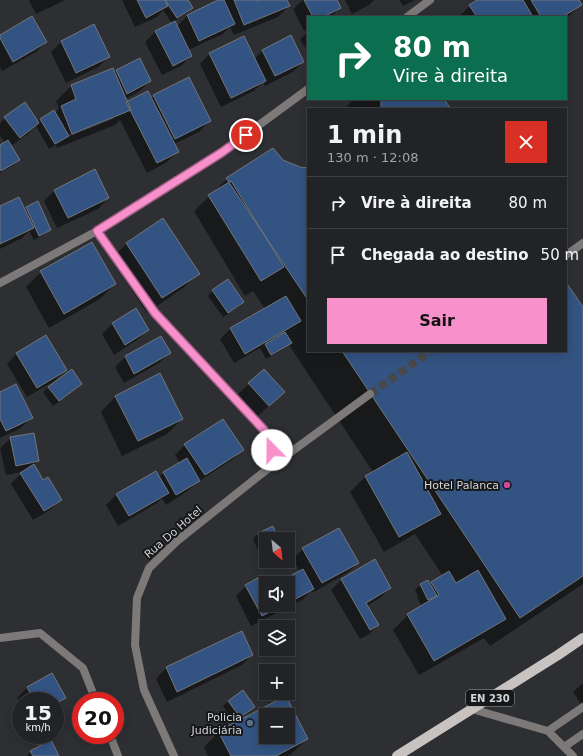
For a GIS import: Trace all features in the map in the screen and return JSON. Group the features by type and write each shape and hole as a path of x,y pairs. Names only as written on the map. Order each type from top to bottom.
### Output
{"main road":[{"name":"EN 230","path":"397,756 583,638"}],"street":[{"path":"408,16 430,0"},
{"path":"0,283 97,231 221,153 307,90"},
{"path":"97,231 155,313 264,430 272,450 266,471"},
{"path":"567,254 583,243"},
{"name":"Rua Do Hotel","path":"174,756 144,690 135,645 137,598 149,568 177,541 266,471 370,394"},
{"path":"0,638 40,633 83,668 92,692"},
{"path":"548,731 583,707"},
{"path":"472,709 548,731 573,756"},
{"path":"564,747 583,734"},
{"path":"113,744 118,756"}],"building":[{"path":"137,0 165,0 168,6 146,18"},
{"path":"165,0 188,0 193,8 177,18"},
{"path":"218,0 224,0 235,24 199,41 187,15"},
{"path":"234,0 287,0 290,6 244,25"},
{"path":"304,0 337,0 341,8 325,16 312,16"},
{"path":"477,0 523,0 532,16 476,16 469,5"},
{"path":"531,0 579,0 582,5 564,16 540,16"},
{"path":"32,16 47,42 13,62 0,38 0,35"},
{"path":"175,21 192,56 173,66 155,31"},
{"path":"94,24 110,57 76,73 61,41"},
{"path":"291,35 304,62 275,76 262,50"},
{"path":"244,36 266,81 231,98 209,53"},
{"path":"140,58 151,81 127,94 116,70"},
{"path":"113,68 131,110 72,134 61,106 76,99 71,85"},
{"path":"189,77 211,121 175,139 153,95"},
{"path":"148,91 179,152 157,163 126,102"},
{"path":"381,100 445,100 450,108 381,108"},
{"path":"25,102 39,123 20,138 4,117"},
{"path":"54,110 69,136 55,144 40,119"},
{"path":"8,140 20,160 1,171 0,145"},
{"path":"273,148 283,160 300,167 307,168 307,299 226,178"},
{"path":"95,169 109,198 68,218 54,190"},
{"path":"231,181 284,267 261,281 208,195"},
{"path":"19,197 34,228 0,244 0,206"},
{"path":"38,201 51,230 39,236 26,207"},
{"path":"163,218 200,274 162,298 126,243"},
{"path":"92,242 116,284 64,314 40,271"},
{"path":"228,279 244,302 228,313 212,290"},
{"name":"Hotel Palanca","path":"567,283 583,307 583,576 520,618 343,352 567,352"},
{"path":"286,296 301,321 245,354 230,328"},
{"path":"136,308 149,330 125,345 112,323"},
{"path":"285,332 292,343 271,355 265,344"},
{"path":"46,335 67,370 37,388 16,353"},
{"path":"161,336 171,353 134,374 125,356"},
{"path":"72,369 82,384 59,401 48,387"},
{"path":"264,369 285,392 269,406 248,383"},
{"path":"160,373 183,419 138,441 115,396"},
{"path":"16,384 33,418 6,431 0,419 0,392"},
{"path":"223,419 244,450 205,475 184,444"},
{"path":"34,433 39,461 16,466 10,437"},
{"path":"407,452 441,514 399,537 365,476"},
{"path":"187,458 200,481 176,495 163,472"},
{"path":"34,464 43,480 48,477 62,500 44,511 20,473"},
{"path":"156,471 169,493 129,516 116,494"},
{"path":"273,526 276,532 260,532"},
{"path":"339,528 359,563 322,583 302,548"},
{"path":"375,559 391,588 366,603 379,625 370,630 341,579"},
{"path":"303,569 314,589 295,599 295,576 290,576"},
{"path":"478,570 506,619 434,661 407,614 439,595 431,582 449,571 456,583"},
{"path":"259,577 259,611 245,585"},
{"path":"428,580 437,596 428,600 420,584"},
{"path":"260,612 270,612 262,616"},
{"path":"242,631 253,655 177,692 166,667"},
{"path":"52,673 63,692 30,692 27,687"},
{"path":"243,690 255,707 240,717 228,701"},
{"name":"Policia Judiciária","path":"278,700 288,700 292,708 263,708"},
{"name":"Policia Judiciária","path":"259,710 259,744 295,744 295,714 308,739 276,756 231,756 218,731"},
{"path":"43,744 53,744 59,756 33,756 30,751"}],"tunnel":[{"path":"370,394 430,352"}],"place":[{"name":"Hotel Palanca","path":"507,485"},
{"name":"Policia Judiciária","path":"250,723"}],"route":[{"path":"246,135 221,153 97,231 155,313 264,430 272,450"}]}
